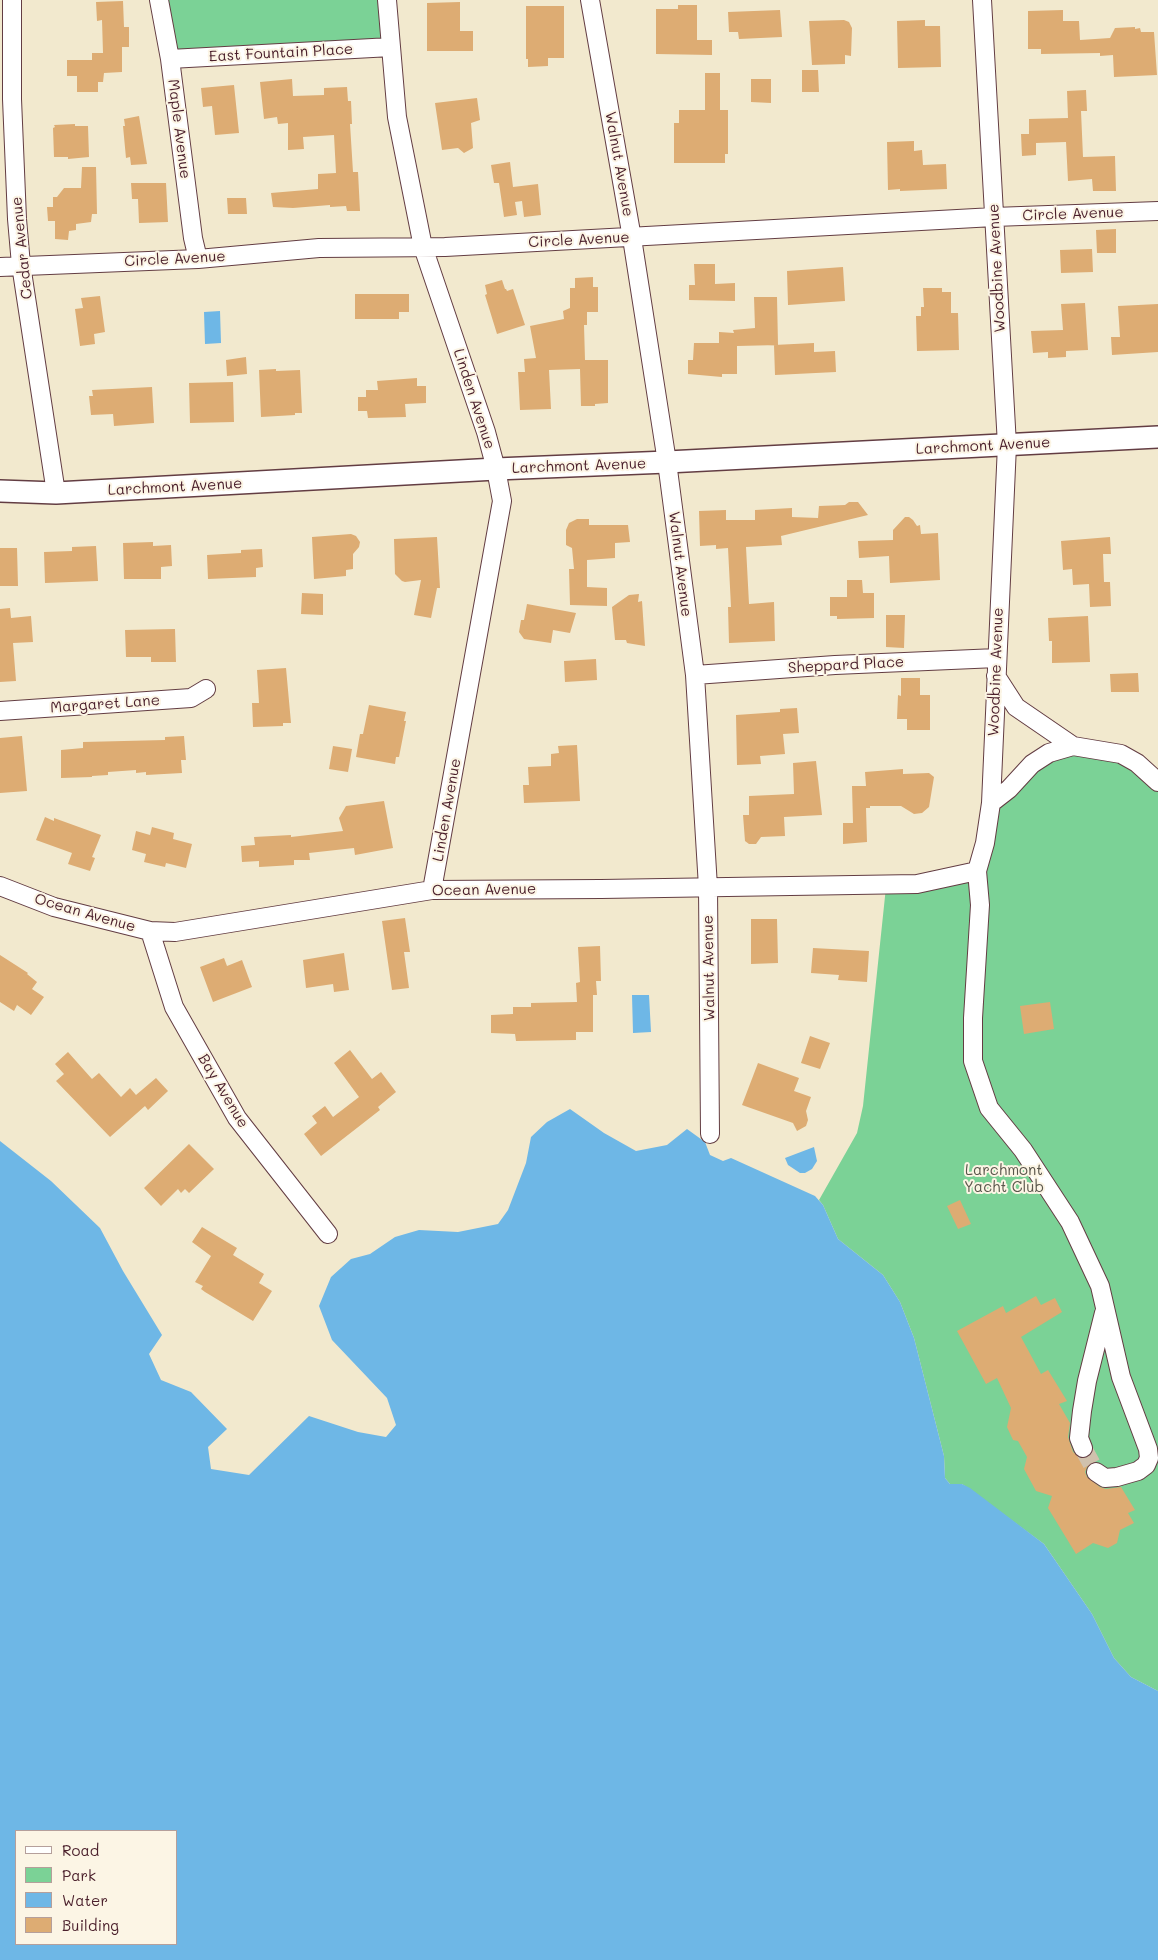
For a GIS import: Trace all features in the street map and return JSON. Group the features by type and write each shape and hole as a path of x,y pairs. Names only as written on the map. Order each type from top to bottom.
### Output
{"street":[{"name":"Cedar Avenue","path":"12,0 12,100 21,265 56,494"},
{"name":"Maple Avenue","path":"159,0 170,59 198,258"},
{"name":"Linden Avenue","path":"387,0 397,117 424,247 486,432 502,501 432,890"},
{"name":"Walnut Avenue","path":"590,0 632,238 667,462 695,675 708,887 710,1134"},
{"name":"Woodbine Avenue","path":"982,0 1006,445 991,803 985,843 977,871 980,905 973,1018 973,1061 989,1108 1023,1150 1070,1222 1100,1286 1121,1377 1148,1449 1149,1458 1146,1465 1138,1471 1117,1477 1105,1478 1096,1472"},
{"name":"East Fountain Place","path":"170,59 391,47"},
{"name":"Circle Avenue","path":"0,267 198,258 319,248 424,247 632,238 1158,211"},
{"name":"Larchmont Avenue","path":"0,491 56,494 496,469 1158,437"},
{"name":"Sheppard Place","path":"695,675 835,665 997,658"},
{"path":"996,676 1016,707 1073,746 1121,754 1137,763 1158,782"},
{"name":"Margaret Lane","path":"0,711 191,698 206,689"},
{"path":"991,803 1009,789 1032,764 1049,753 1073,746"},
{"name":"Ocean Avenue","path":"0,886 54,907 150,931 174,932 432,890 917,884 977,871"},
{"name":"Bay Avenue","path":"150,931 174,1007 237,1118 328,1234"},
{"name":"Woodbine Avenue","path":"1083,1448 1079,1438 1087,1381 1105,1307"}],"green space":[{"path":"165,0 382,0 386,42 174,54"},
{"name":"Larchmont Yacht Club","path":"1071,748 1120,756 1158,787 1158,1691 1131,1677 1114,1658 1092,1614 1044,1544 962,1484 950,1484 945,1478 944,1456 914,1338 900,1302 883,1275 838,1239 819,1200 857,1133 863,1106 886,887 979,872 994,805 1032,767"}],"water":[{"path":"220,311 221,343 205,344 204,312"},
{"path":"632,995 649,995 651,1032 633,1033"},
{"path":"570,1109 604,1133 636,1151 667,1145 687,1129 705,1142 710,1155 723,1161 731,1158 815,1196 823,1205 838,1239 883,1275 900,1302 914,1338 944,1456 945,1478 950,1484 962,1484 970,1488 1044,1544 1092,1614 1114,1658 1131,1677 1158,1691 1158,1960 0,1960 0,1141 51,1181 100,1228 123,1271 162,1335 149,1354 161,1380 191,1392 227,1429 208,1447 211,1469 249,1475 309,1416 358,1432 386,1437 396,1425 387,1398 332,1340 319,1306 331,1277 351,1259 370,1254 395,1237 419,1230 458,1232 498,1224 508,1210 526,1163 531,1137 547,1122"},
{"path":"814,1147 817,1161 812,1169 805,1173 800,1173 788,1165 785,1158"}],"building":[{"path":"123,1 124,27 129,27 129,47 122,47 122,72 104,73 103,82 98,82 98,92 77,92 77,76 67,76 67,60 92,60 92,53 103,53 102,20 97,21 96,2"},
{"path":"460,2 460,31 473,31 473,51 427,51 427,3"},
{"path":"678,5 697,5 697,40 712,40 712,55 656,54 656,9 678,9"},
{"path":"526,6 564,6 564,58 548,58 548,66 528,67 528,59 526,59"},
{"path":"780,10 782,37 739,39 738,32 729,32 728,12"},
{"path":"1063,10 1063,21 1079,21 1080,40 1110,38 1115,28 1135,27 1135,29 1140,28 1141,32 1154,32 1157,75 1114,77 1113,55 1100,56 1100,53 1041,54 1041,49 1028,49 1028,11"},
{"path":"844,20 849,22 852,28 851,56 845,55 845,64 812,65 809,21"},
{"path":"925,20 925,26 940,26 941,67 898,68 897,21"},
{"path":"802,70 818,70 819,92 802,92"},
{"path":"705,73 720,73 720,110 728,110 728,154 725,154 725,163 674,163 674,123 679,123 679,110 705,110"},
{"path":"292,79 293,96 324,95 324,88 347,87 348,101 351,101 352,124 350,124 353,172 358,172 360,211 347,211 346,206 330,207 330,205 293,208 273,207 271,193 318,189 318,174 336,173 334,135 303,137 304,149 288,150 288,123 278,124 277,117 264,119 260,82"},
{"path":"751,79 771,79 771,103 751,102"},
{"path":"234,85 239,133 215,135 212,106 203,107 201,88"},
{"path":"1086,90 1087,111 1081,111 1083,157 1115,156 1116,191 1093,191 1092,179 1068,181 1066,142 1036,143 1036,155 1022,156 1021,134 1029,134 1029,119 1068,118 1067,91"},
{"path":"477,98 480,120 471,123 473,148 464,153 458,148 442,150 435,103"},
{"path":"139,116 147,164 131,165 130,157 126,158 124,119"},
{"path":"75,124 75,126 88,126 89,157 68,159 68,157 54,157 54,125"},
{"path":"914,141 914,151 922,150 923,165 946,164 947,189 888,190 887,142"},
{"path":"510,162 513,187 538,184 541,215 524,217 522,201 515,202 517,215 504,217 499,183 494,183 491,165"},
{"path":"82,167 96,167 97,214 92,214 91,222 76,224 76,230 69,231 68,240 55,239 55,221 48,221 47,207 53,207 53,197 57,197 64,188 81,188"},
{"path":"131,183 166,183 168,222 139,223 138,199 132,199"},
{"path":"227,198 246,198 247,214 228,214"},
{"path":"1116,229 1116,253 1097,253 1096,230"},
{"path":"1092,249 1093,272 1061,273 1060,250"},
{"path":"694,264 715,264 715,284 735,283 735,301 689,300 689,285 695,285"},
{"path":"843,267 845,301 788,305 787,271"},
{"path":"593,277 593,287 598,287 598,312 587,312 587,325 584,325 585,360 608,360 608,403 595,404 595,406 581,406 580,369 549,370 551,409 520,410 518,372 525,372 524,359 536,358 530,326 564,319 563,311 570,308 570,288 575,288 575,278"},
{"path":"502,280 507,291 513,289 525,325 497,334 485,295 487,294 485,285"},
{"path":"923,288 942,288 942,292 951,292 951,313 958,313 959,350 917,351 916,316 921,316 921,307 924,307"},
{"path":"355,294 409,294 409,312 399,312 399,319 355,319"},
{"path":"100,296 105,332 94,334 95,344 80,346 75,309 83,308 81,298"},
{"path":"754,297 777,297 778,345 737,346 737,374 722,374 722,377 688,374 688,360 693,360 694,343 719,343 719,332 734,333 733,330 755,328"},
{"path":"1085,303 1088,350 1066,351 1066,357 1048,358 1048,352 1033,353 1031,331 1063,330 1061,304"},
{"path":"1158,304 1158,352 1112,355 1111,337 1120,337 1118,306"},
{"path":"814,343 814,352 835,351 836,372 775,375 774,345"},
{"path":"246,357 247,374 227,376 226,360"},
{"path":"276,369 276,371 300,370 302,413 261,417 259,370"},
{"path":"417,378 417,386 426,386 426,403 405,404 406,417 368,418 367,411 358,411 358,397 366,397 366,390 378,390 377,381"},
{"path":"233,382 234,422 190,423 189,383"},
{"path":"152,387 154,423 114,426 113,414 91,415 89,396 93,396 92,390"},
{"path":"849,502 858,502 868,515 781,536 782,545 746,547 749,604 774,602 775,641 729,643 728,607 731,607 728,548 716,549 716,545 700,546 699,511 726,510 726,520 755,520 755,510 792,508 792,517 818,518 819,506 845,505"},
{"path":"905,517 913,520 917,526 920,525 921,534 938,533 940,580 890,583 889,556 859,558 858,541 893,540 893,530"},
{"path":"577,519 589,519 589,525 628,525 630,542 615,543 615,558 587,560 587,587 607,588 607,606 570,605 569,569 574,569 572,548 566,545 566,530 569,523"},
{"path":"351,534 356,536 360,542 359,547 353,554 353,569 346,570 346,576 314,579 312,537"},
{"path":"437,537 440,588 437,588 431,618 414,615 421,580 405,582 395,574 394,539"},
{"path":"1110,537 1111,554 1103,554 1104,582 1110,582 1111,606 1090,607 1089,584 1073,585 1072,569 1063,570 1061,541"},
{"path":"153,542 153,546 171,545 172,566 161,567 161,579 124,579 123,543"},
{"path":"96,546 98,581 45,583 44,552 72,551 72,547"},
{"path":"0,548 17,548 18,586 0,586"},
{"path":"262,549 263,567 256,568 256,577 208,579 207,555 241,553 241,550"},
{"path":"847,580 862,580 863,593 874,593 874,618 837,619 837,616 830,616 830,597 847,597"},
{"path":"302,593 323,594 323,615 301,614"},
{"path":"639,594 638,602 642,601 645,646 627,643 626,640 615,640 612,607 629,595"},
{"path":"527,604 576,613 570,633 553,630 551,643 524,639 519,632 521,620 524,620"},
{"path":"10,608 11,618 31,616 33,642 13,643 16,681 0,682 0,609"},
{"path":"886,615 905,615 904,648 886,647"},
{"path":"1088,616 1090,662 1052,663 1052,641 1049,641 1048,618"},
{"path":"175,629 176,662 151,662 151,657 126,657 125,630"},
{"path":"596,659 597,680 565,682 564,661"},
{"path":"286,668 291,723 283,723 283,726 253,727 252,703 259,703 257,670"},
{"path":"1138,673 1139,692 1111,692 1110,674"},
{"path":"901,678 920,678 920,695 930,695 930,730 907,730 907,719 897,719 898,695 901,696"},
{"path":"369,705 406,712 399,757 396,757 395,764 356,757 360,734 363,734"},
{"path":"797,708 799,733 783,734 785,754 760,756 761,764 737,765 736,715 780,712 780,709"},
{"path":"22,736 27,791 0,793 0,738"},
{"path":"184,736 186,760 181,760 182,773 146,775 146,772 136,773 136,770 108,772 108,775 92,777 61,778 61,750 83,748 83,742 165,740 165,737"},
{"path":"577,745 580,801 524,803 523,785 529,785 528,767 551,766 551,754 559,753 558,746"},
{"path":"333,746 352,749 348,772 329,769"},
{"path":"816,761 822,815 784,817 785,836 761,837 756,844 749,844 745,841 743,815 749,815 749,796 794,794 793,763"},
{"path":"903,769 903,774 929,773 934,777 929,807 922,813 914,814 901,806 870,806 870,808 866,808 867,842 843,844 843,823 853,823 852,786 866,786 865,772"},
{"path":"384,801 393,848 355,855 354,848 309,853 310,860 294,860 294,865 259,867 259,861 242,862 241,846 255,845 254,837 291,835 291,837 343,831 339,818 346,806"},
{"path":"45,817 54,821 54,818 101,835 92,857 95,858 90,871 68,864 72,853 36,840"},
{"path":"152,827 174,833 173,839 192,844 186,868 166,863 165,867 144,862 146,854 132,850 136,831 150,835"},
{"path":"405,918 410,952 404,952 409,988 392,990 382,921"},
{"path":"751,919 777,919 778,963 751,964"},
{"path":"600,946 601,981 596,981 597,995 593,995 593,1032 576,1032 576,1040 516,1041 515,1034 491,1033 491,1015 513,1014 513,1007 531,1007 531,1003 577,1002 576,983 580,982 578,947"},
{"path":"813,948 869,951 867,982 838,980 839,975 811,973"},
{"path":"344,953 349,990 334,992 333,984 306,988 303,960"},
{"path":"0,955 28,973 37,982 32,989 44,997 31,1015 17,1005 14,1011 0,1002"},
{"path":"224,958 227,966 242,960 252,987 213,1002 200,967"},
{"path":"1050,1002 1054,1029 1024,1034 1020,1006"},
{"path":"810,1036 830,1043 820,1069 801,1063"},
{"path":"350,1050 372,1079 381,1072 396,1092 378,1107 380,1110 321,1156 304,1134 317,1123 312,1116 325,1106 333,1117 359,1097 334,1063"},
{"path":"68,1052 92,1079 99,1073 121,1097 130,1088 136,1095 156,1078 168,1091 148,1110 145,1106 110,1137 56,1081 64,1074 55,1064"},
{"path":"758,1063 799,1078 794,1091 811,1097 806,1111 808,1120 806,1126 797,1131 793,1123 742,1105"},
{"path":"189,1144 214,1169 189,1193 185,1189 181,1193 178,1189 161,1206 144,1188"},
{"path":"960,1200 971,1224 958,1229 947,1206"},
{"path":"202,1227 237,1248 233,1255 264,1274 259,1283 272,1291 253,1321 205,1292 201,1289 203,1286 195,1282 211,1256 192,1242"},
{"path":"1036,1296 1041,1305 1055,1298 1062,1312 1021,1337 1041,1374 1048,1370 1067,1401 1059,1404 1070,1423 1068,1437 1073,1452 1081,1458 1091,1455 1095,1462 1087,1467 1085,1472 1087,1477 1100,1487 1106,1489 1121,1487 1135,1510 1128,1513 1134,1523 1120,1530 1117,1543 1108,1548 1093,1543 1076,1554 1048,1508 1052,1496 1036,1491 1024,1469 1027,1457 1018,1441 1013,1440 1007,1427 1011,1408 997,1378 986,1384 957,1331 1003,1306 1006,1313"}],"tunnel":[{"path":"1083,1448 1096,1472"}]}
